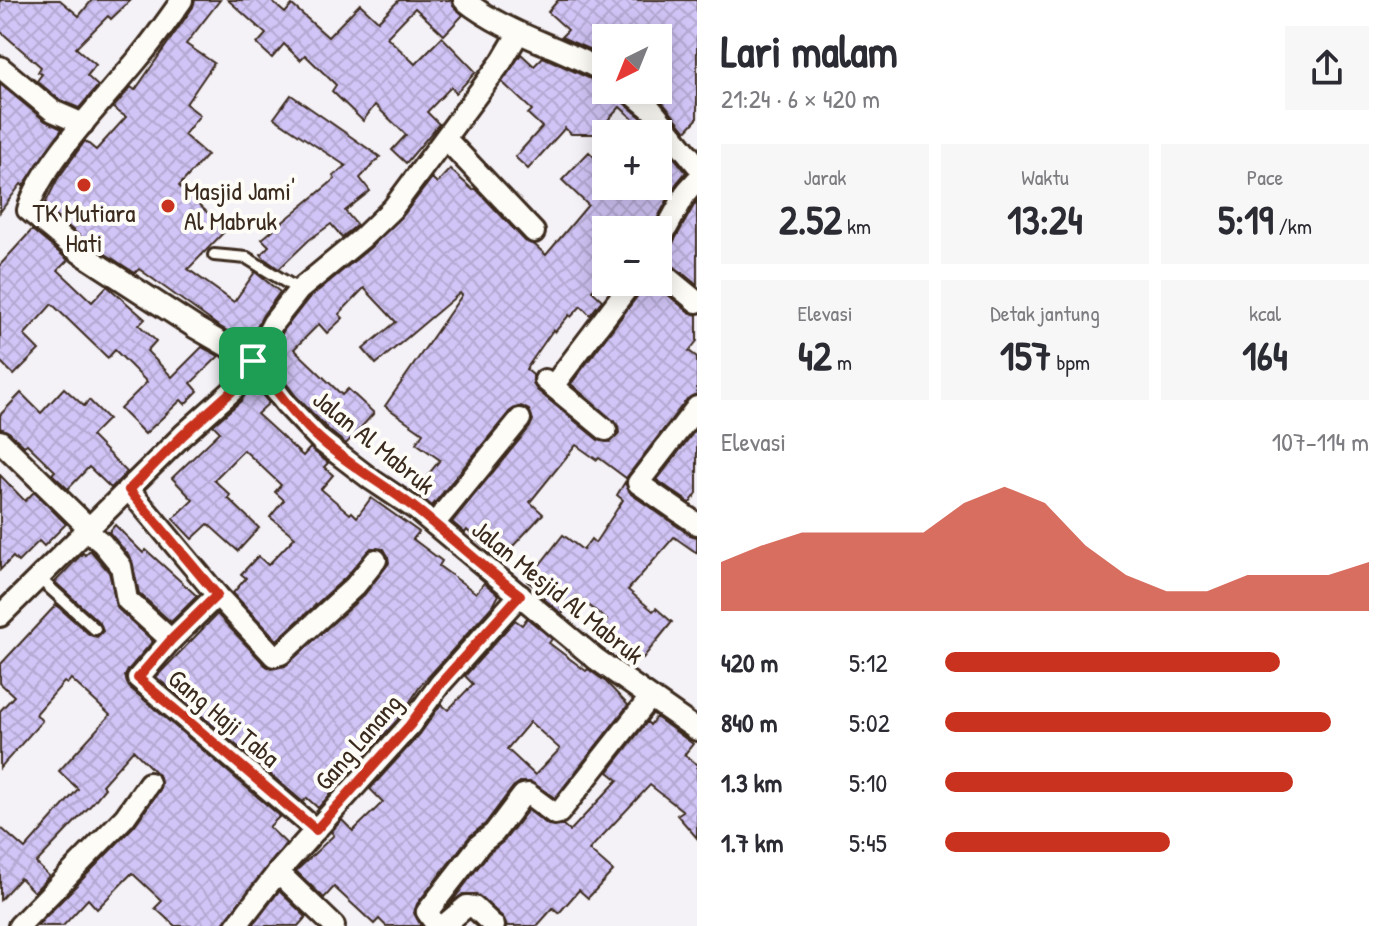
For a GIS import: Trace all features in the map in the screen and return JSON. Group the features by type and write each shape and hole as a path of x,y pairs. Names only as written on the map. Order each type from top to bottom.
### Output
{"street":[{"path":"182,0 32,193 28,210 79,252 253,361"},
{"path":"464,0 480,13 518,34 541,41 592,66"},
{"path":"0,616 183,435 232,391 253,361 273,323 299,290 393,208 446,139 518,34"},
{"path":"0,67 53,111 83,124"},
{"path":"645,104 697,165"},
{"path":"446,139 534,232"},
{"path":"672,218 697,180"},
{"path":"672,281 697,302"},
{"path":"606,430 549,383 620,296"},
{"name":"Jalan Al Mabruk","path":"253,361 286,404 321,441 434,524"},
{"path":"697,407 638,483 697,524"},
{"path":"434,524 520,419"},
{"name":"Gang Haji Taba","path":"0,441 102,543 121,566 127,600 171,640"},
{"path":"129,490 217,595 274,656 278,656 355,586 376,560"},
{"name":"Jalan Mesjid Al Mabruk","path":"434,524 596,659 697,730"},
{"name":"Gang Haji Taba","path":"217,595 171,640 139,676 139,680 316,830"},
{"name":"Gang Lanang","path":"236,926 278,872 410,725 440,684 520,595"},
{"path":"437,926 427,912 523,795 528,794 555,814 559,813 649,699"},
{"path":"19,926 125,817 149,783"},
{"path":"278,872 334,926"},
{"path":"443,926 467,906 474,907 494,926"}],"lane":[{"path":"214,255 247,258 299,290"},
{"path":"39,578 95,629"}],"building":[{"path":"0,0 60,0 79,16 92,0 131,0 111,19 108,16 76,48 96,65 87,76 98,86 79,108 60,100 37,81 42,74 38,72 41,67 0,31"},
{"path":"195,0 220,0 186,44 214,63 186,104 200,115 184,135 207,155 179,186 226,230 188,269 234,302 255,272 280,292 253,333 249,329 242,339 217,325 139,269 135,273 87,242 44,206 57,180 85,141 96,150 126,117 113,108 131,87 135,90"},
{"path":"228,0 270,0 285,13 292,5 328,37 360,4 378,21 399,0 451,0 463,15 444,35 415,8 387,37 415,64 442,37 476,72 456,93 451,87 427,112 439,124 406,163 392,150 406,135 375,105 363,121 332,91 336,85 305,55 300,60 284,44 272,58 257,44 266,34"},
{"path":"558,0 697,0 697,119 686,131 664,104 672,104 672,24 592,24 591,50 561,37 568,30 548,12"},
{"path":"521,54 534,66 543,57 592,80 592,104 625,104 644,120 634,120 620,107 608,120 592,120 592,134 571,134 565,128 528,169 515,157 542,127 528,114 532,110 502,82"},
{"path":"0,84 45,121 62,129 23,186 21,184 0,212"},
{"path":"291,95 380,157 360,178 370,191 345,211 357,225 342,237 331,224 279,269 261,254 269,246 262,239 335,179 333,176 346,166 274,118"},
{"path":"589,152 592,155 592,200 667,200 659,216 592,216 592,296 602,300 590,315 581,306 571,317 569,315 555,332 553,330 526,369 533,375 537,390 598,440 611,442 619,433 618,425 571,384 637,296 669,296 697,315 697,341 689,351 697,357 697,394 687,399 626,478 576,445 530,502 543,514 499,561 467,530 465,533 452,522 530,427 533,420 529,410 521,406 510,411 432,506 415,491 440,460 416,443 423,433 385,406 462,295 460,293 376,364 363,349 396,322 364,288 339,314 343,318 327,333 319,324 294,349 342,395 348,389 374,413 346,444 296,396 275,369 282,362 272,352 284,330 308,299 402,217 432,178 437,183 450,169 473,190 475,188 525,241 546,255 588,205 562,180"},
{"path":"672,155 686,172 672,191"},
{"path":"697,200 697,285 672,265 672,245"},
{"path":"32,230 68,260 58,270 92,302 107,286 145,319 139,325 156,341 147,351 172,377 202,347 219,356 191,383 198,391 185,404 181,400 145,434 120,409 147,382 115,350 108,358 52,304 24,335 39,350 14,375 0,361 0,265"},
{"path":"253,384 269,403 257,414 303,456 310,448 328,463 324,467 333,475 321,489 350,514 352,512 357,517 371,498 419,532 413,539 442,561 439,566 476,593 484,583 499,595 421,685 400,717 318,808 307,798 303,802 156,677 217,614 265,665 271,669 285,666 364,595 389,563 384,549 371,548 346,577 277,640 233,593 246,578 241,574 258,556 268,565 295,537 270,517 284,500 275,492 281,485 244,450 214,480 259,528 238,551 208,524 192,539 173,519 193,500 172,478 220,432 213,425 241,401"},
{"path":"64,388 84,406 89,400 108,419 91,436 127,472 111,488 89,467 68,489 52,474 55,471 27,444 24,446 0,428 0,415 21,393 41,413"},
{"path":"697,428 697,493 690,503 657,480"},
{"path":"0,475 25,501 34,492 66,524 44,546 39,541 18,562 13,557 0,570"},
{"path":"625,482 631,494 697,537 697,553 674,537 628,590 672,622 643,658 602,626 607,620 577,596 562,614 527,581 563,535 583,550 591,539 595,543 623,500 617,495"},
{"path":"115,525 143,553 146,550 197,596 171,622 139,593 131,558 109,532"},
{"path":"90,550 109,572 118,609 153,641 128,670 125,676 129,687 280,816 269,827 286,843 221,926 175,926 155,908 162,901 132,873 97,909 88,899 63,926 37,926 134,826 160,790 160,777 133,750 102,785 105,788 91,805 36,863 49,876 34,892 20,878 0,900 0,827 25,849 78,789 59,771 110,715 71,679 67,684 64,682 36,714 42,721 0,768 0,711 14,696 0,683 0,665 56,605 90,635 97,637 103,631 100,623 55,582 83,553 85,555"},
{"path":"527,618 552,639 549,643 606,682 628,705 555,798 531,782 520,782 513,787 417,904 414,913 421,926 386,926 379,919 374,924 334,887 324,898 296,871 334,835 331,832 342,820 353,831 383,802 370,789 420,734 441,704 448,710 473,684 465,676 515,620 522,625","holes":["530,722 560,749 535,775 507,749"]},
{"path":"656,717 693,744 684,755 697,764 697,838 677,815 683,811 650,785 589,850 613,871 588,898 579,890 559,913 553,908 537,926 507,926 503,917 476,894 463,894 451,903 489,853 504,841 528,810 548,825 563,825 570,831 618,780 608,772 647,722 650,725"},
{"path":"279,891 306,917 298,926 255,926 254,924"}],"place":[{"name":"TK Mutiara Hati","path":"84,185"},
{"name":"Masjid Jami' Al Mabruk","path":"168,206"}],"route":[{"path":"253,361 286,404 321,441 417,510 520,595 316,830 138,678 217,595 129,490 232,391 253,361"}]}
